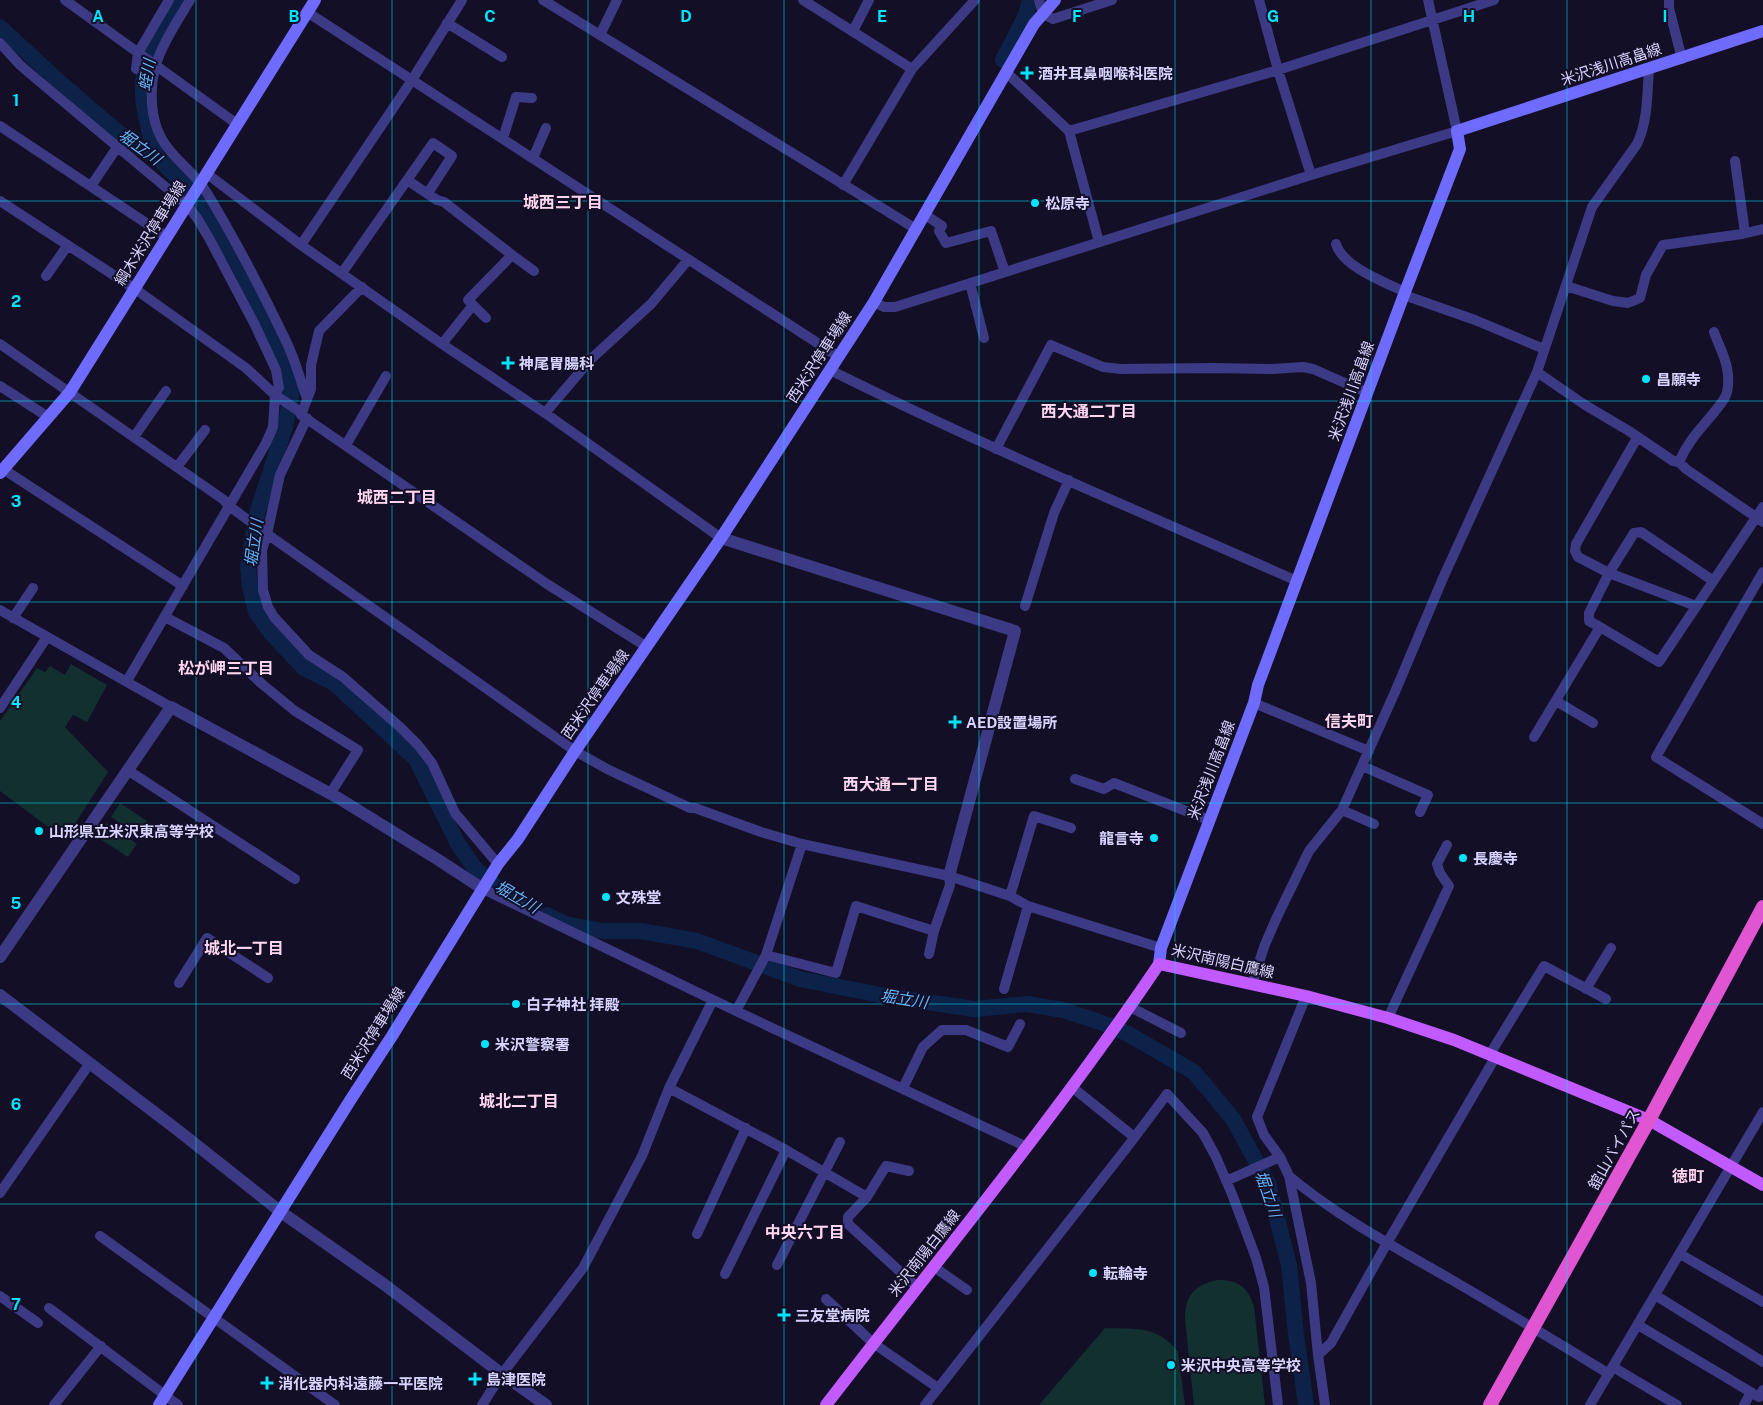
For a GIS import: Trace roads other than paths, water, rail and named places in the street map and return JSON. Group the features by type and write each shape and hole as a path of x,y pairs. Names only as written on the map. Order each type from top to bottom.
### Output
{"highway":[{"name":"舘山バイパス","path":"1492,1404 1649,1120 1763,907"}],"main road":[{"name":"綱木米沢停車場線","path":"2,471 70,392 315,0"},
{"name":"西米沢停車場線","path":"162,1400 498,864 518,839 575,751 721,538 839,357 874,302 1034,24 1054,0"},
{"name":"米沢浅川高畠線","path":"1159,964 1162,948 1254,703 1258,685 1404,293 1460,149 1457,131 1763,31"},
{"name":"米沢南陽白鷹線","path":"826,1405 1027,1147 1109,1036 1159,964 1306,996 1388,1018 1493,1055 1649,1120 1763,1185"}],"street":[{"path":"65,0 237,124"},
{"path":"136,69 140,54 169,0"},
{"path":"190,0 153,64 152,91 154,113 159,132 168,150 202,181 342,273 442,344 545,413 721,538 1015,631 949,876 950,884 934,932 929,954"},
{"path":"301,245 412,80 462,0"},
{"path":"543,0 916,229"},
{"path":"600,35 617,0"},
{"path":"804,0 912,68"},
{"path":"853,31 870,0"},
{"path":"843,185 912,68 975,0"},
{"path":"1039,0 1043,14 1053,19 1112,0"},
{"path":"1259,0 1278,70 1311,175"},
{"path":"874,302 884,307 895,307 1311,175 1457,131 1428,0"},
{"path":"1069,131 1278,70 1494,0"},
{"path":"1669,0 1669,8 1682,59"},
{"path":"307,12 839,357"},
{"path":"448,23 502,57"},
{"path":"0,44 20,64 188,204 209,238 276,370 278,388 273,427 259,457 127,681"},
{"path":"1252,985 1273,926 1309,851 1342,810 1443,578 1536,372 1592,207 1637,144 1642,133 1645,121 1649,69"},
{"path":"1007,73 1069,131 1099,242"},
{"path":"503,138 516,97 532,98"},
{"path":"0,126 167,237"},
{"path":"533,158 546,128"},
{"path":"342,273 433,143 452,156 428,193"},
{"path":"91,186 118,146"},
{"path":"1735,161 1745,234"},
{"path":"407,180 437,200 444,202 534,271"},
{"path":"202,181 287,343 307,398"},
{"path":"0,201 134,289 246,368 277,396 302,415 547,584 647,647"},
{"path":"924,214 942,226 939,231 946,243 991,231 1005,272"},
{"path":"1566,286 1613,301 1628,303 1636,301 1642,293 1646,275 1663,245 1745,234 1763,229"},
{"path":"1336,244 1339,253 1360,269 1404,293 1476,320 1544,349"},
{"path":"46,276 68,246"},
{"path":"486,318 468,300 512,255"},
{"path":"545,413 591,359 651,304 688,260"},
{"path":"970,283 984,338"},
{"path":"362,287 319,331 312,365 312,389 307,398 280,475 264,532 261,567 263,590 268,607 274,617 309,656 343,677 418,745 432,763 455,813 498,864"},
{"path":"442,344 473,305"},
{"path":"1679,462 1696,432 1725,398 1728,381 1727,368 1714,332"},
{"path":"0,344 176,466 224,500 229,506 264,532 575,751 607,769 690,808 695,808 761,832 802,844 949,876 1010,896 1028,906 1162,948"},
{"path":"996,449 1051,345 1103,367 1121,369 1272,369 1303,367 1313,369 1368,393"},
{"path":"830,370 902,406 996,449 1297,581"},
{"path":"1536,372 1673,461 1679,462 1686,469 1760,519"},
{"path":"346,445 386,376"},
{"path":"0,386 48,417"},
{"path":"134,437 166,391"},
{"path":"176,466 205,430"},
{"path":"1637,438 1576,544 1574,551 1578,557 1610,573 1696,606"},
{"path":"2,471 183,586"},
{"path":"1026,606 1054,514 1069,480"},
{"path":"1712,580 1641,532 1634,533 1588,613 1589,621 1659,662 1712,580 1760,519 1763,507"},
{"path":"1763,572 1656,757 1763,824"},
{"path":"13,618 33,588"},
{"path":"0,610 127,681 171,708 330,794 483,888 736,1011 1027,1147"},
{"path":"165,617 224,648 295,712 358,750 330,794"},
{"path":"1534,737 1600,627"},
{"path":"0,708 47,637"},
{"path":"1556,701 1594,722"},
{"path":"1254,703 1369,751"},
{"path":"0,957 171,708"},
{"path":"1362,766 1428,795 1420,812"},
{"path":"129,771 295,879"},
{"path":"1076,779 1104,789 1114,783 1210,820"},
{"path":"1342,810 1374,824"},
{"path":"1010,896 1034,816 1070,828"},
{"path":"736,1011 766,955 802,844"},
{"path":"1388,1018 1450,886 1440,874 1438,864 1448,845"},
{"path":"766,955 836,973 856,906 934,932"},
{"path":"1004,989 1028,906"},
{"path":"179,983 207,938 268,978"},
{"path":"1586,988 1611,948"},
{"path":"1318,1355 1331,1343 1544,966 1606,999"},
{"path":"0,995 281,1212 385,1285 546,1405"},
{"path":"1306,996 1257,1117 1264,1135 1288,1176 1311,1283 1325,1405"},
{"path":"482,1405 502,1374 583,1268 642,1156 669,1088 713,1000"},
{"path":"1128,1009 1181,1033"},
{"path":"903,1088 923,1047 942,1030 966,1030 1008,1047 1020,1024"},
{"path":"0,1193 90,1063"},
{"path":"1072,1086 1134,1137"},
{"path":"669,1088 786,1150 867,1197"},
{"path":"925,1405 1167,1094 1203,1133 1216,1157 1256,1258 1264,1287 1278,1405"},
{"path":"1590,1405 1763,1112"},
{"path":"697,1234 746,1128"},
{"path":"777,1265 840,1142"},
{"path":"725,1274 786,1150"},
{"path":"1226,1181 1278,1158"},
{"path":"909,1171 886,1166 867,1197 848,1217 848,1224 918,1288"},
{"path":"1288,1176 1314,1197 1387,1243 1611,1371 1677,1405"},
{"path":"100,1236 335,1405"},
{"path":"1680,1254 1763,1302"},
{"path":"934,1267 967,1290"},
{"path":"1655,1295 1763,1362"},
{"path":"0,1296 38,1323"},
{"path":"826,1298 873,1343 938,1388"},
{"path":"49,1308 101,1346 162,1400 178,1405"},
{"path":"1638,1325 1759,1397 1763,1390"},
{"path":"54,1405 101,1346"},
{"path":"1744,1405 1751,1392"}],"waterway":[{"name":"蛭川","path":"156,156 146,118 143,79 153,46 182,0"},
{"path":"1003,60 1026,15 1030,0"},
{"name":"堀立川","path":"0,27 108,124 134,145 156,156 202,202 239,266 275,340 287,369 292,391 285,427 258,510 248,567 256,612 271,633 304,668 334,683 416,759 458,844 476,870 504,893 523,903"},
{"name":"堀立川","path":"547,915 565,924 603,931 641,931 697,941 800,979 880,995 974,1009 1027,1004 1063,1010 1100,1022 1128,1034 1194,1072 1233,1119 1268,1183 1289,1265 1306,1405"}],"place":[{"name":"酒井耳鼻咽喉科医院","path":"1027,73"},
{"name":"松原寺","path":"1035,203"},
{"name":"神尾胃腸科","path":"508,363"},
{"name":"昌願寺","path":"1646,379"},
{"name":"AED設置場所","path":"955,722"},
{"name":"山形県立米沢東高等学校","path":"39,831"},
{"name":"龍言寺","path":"1154,838"},
{"name":"長慶寺","path":"1463,858"},
{"name":"文殊堂","path":"606,897"},
{"name":"白子神社 拝殿","path":"516,1004"},
{"name":"米沢警察署","path":"485,1044"},
{"name":"転輪寺","path":"1093,1273"},
{"name":"三友堂病院","path":"784,1315"},
{"name":"米沢中央高等学校","path":"1171,1365"},
{"name":"島津医院","path":"475,1379"},
{"name":"消化器内科遠藤一平医院","path":"267,1383"}],"district":[{"name":"城西三丁目","path":"563,202"},
{"name":"西大通二丁目","path":"1089,411"},
{"name":"城西二丁目","path":"397,497"},
{"name":"松が岬三丁目","path":"226,668"},
{"name":"信夫町","path":"1349,721"},
{"name":"西大通一丁目","path":"891,784"},
{"name":"城北一丁目","path":"244,948"},
{"name":"城北二丁目","path":"519,1101"},
{"name":"徳町","path":"1688,1176"},
{"name":"中央六丁目","path":"805,1232"}]}
